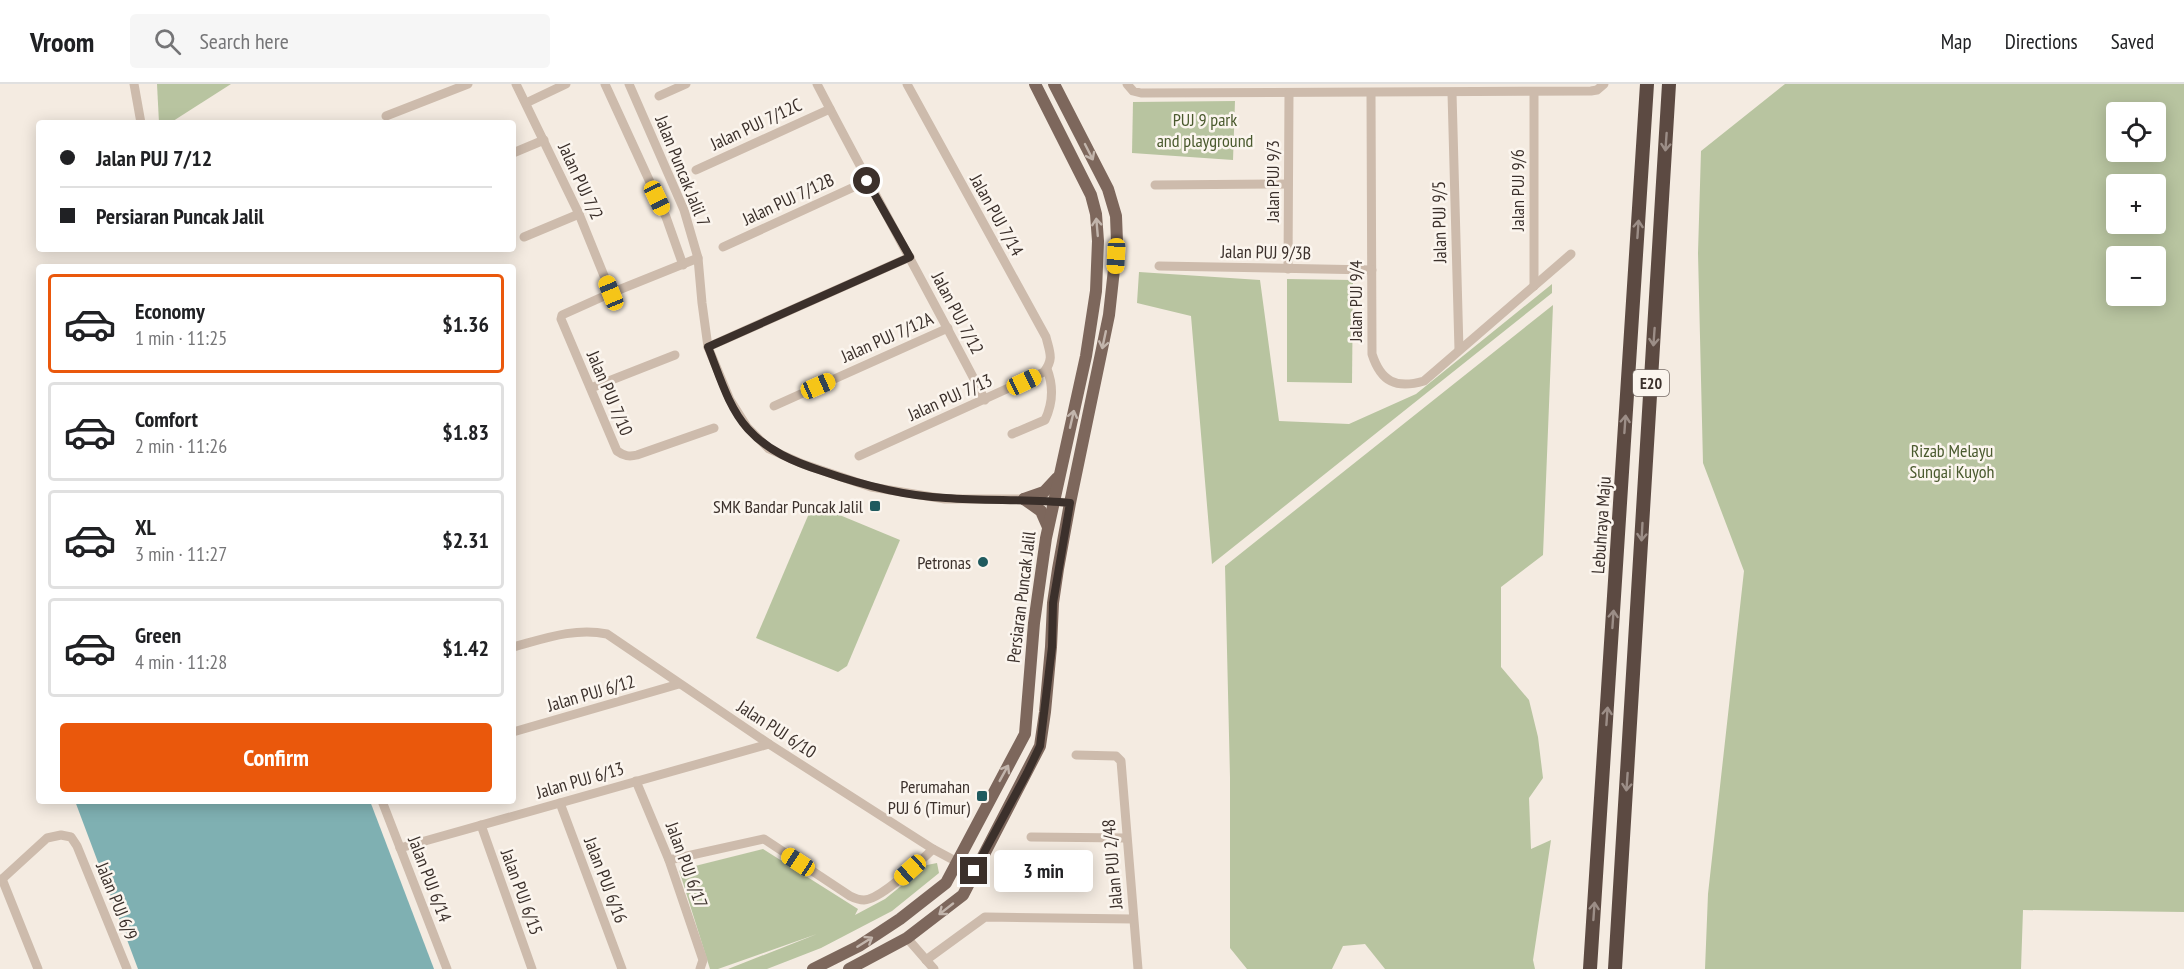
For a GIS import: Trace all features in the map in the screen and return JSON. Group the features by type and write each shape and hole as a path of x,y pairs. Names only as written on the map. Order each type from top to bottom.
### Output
{"highway":[{"name":"Lebuhraya Maju","path":"1590,969 1647,84"},
{"name":"E20","path":"1614,969 1669,84"}],"main road":[{"name":"Persiaran Puncak Jalil","path":"813,969 859,946 900,919 946,883 1025,734 1034,623 1048,527 1086,357 1096,291 1098,241 1096,214 1091,195 1035,84"},
{"name":"Persiaran Puncak Jalil","path":"849,969 907,938 963,895 1040,746 1052,647 1053,603 1070,503 1110,315 1117,242 1113,202 1054,84"},
{"path":"1062,84 1062,100"},
{"path":"1024,499 1044,492 1058,476"},
{"path":"1024,499 1041,512 1048,527"}],"street":[{"path":"134,84 140,120"},
{"path":"386,116 468,84"},
{"name":"Jalan PUJ 7/2","path":"516,84 579,214 611,293"},
{"path":"526,103 566,84"},
{"path":"605,84 666,217 682,265"},
{"name":"Jalan Puncak Jalil 7","path":"629,84 684,210 698,258 708,347 730,400 747,428 769,448 803,465 872,487 945,498 1024,499 1070,503"},
{"path":"659,96 686,84"},
{"name":"Jalan PUJ 7/12","path":"817,84 985,400"},
{"name":"Jalan PUJ 7/14","path":"907,84 1046,337 1051,355 1048,367 1052,382 1049,412 1045,420 1012,434"},
{"path":"1127,84 1141,93 1534,93 1591,91 1597,90 1604,84"},
{"name":"Jalan PUJ 9/3","path":"1288,269 1289,93"},
{"name":"Jalan PUJ 9/4","path":"1371,93 1372,354 1375,365 1384,378 1408,385 1424,381 1571,254"},
{"name":"Jalan PUJ 9/5","path":"1452,93 1459,350"},
{"name":"Jalan PUJ 9/6","path":"1534,93 1534,286"},
{"name":"Jalan PUJ 7/12C","path":"696,170 830,109"},
{"path":"516,152 544,140"},
{"name":"Jalan PUJ 7/12B","path":"723,247 867,181"},
{"path":"1155,185 1288,184"},
{"path":"524,237 579,214"},
{"path":"708,347 910,257"},
{"path":"611,293 698,258"},
{"name":"Jalan PUJ 9/3B","path":"1159,266 1372,270"},
{"name":"Jalan PUJ 7/10","path":"611,293 562,315 561,319 617,451 625,456 637,455 714,428"},
{"name":"Jalan PUJ 7/12A","path":"774,406 948,328"},
{"path":"591,388 675,355"},
{"name":"Jalan PUJ 7/13","path":"859,456 985,400 1044,372 1048,367"},
{"name":"Jalan PUJ 6/10","path":"516,646 592,630 607,633 769,744 933,849 974,871"},
{"name":"Jalan PUJ 6/12","path":"516,731 679,684"},
{"name":"Jalan PUJ 6/13","path":"400,848 769,744"},
{"name":"Jalan PUJ 2/48","path":"1076,755 1119,756 1121,761 1138,969"},
{"name":"Jalan PUJ 6/17","path":"636,781 669,860 701,965"},
{"name":"Jalan PUJ 6/16","path":"560,803 622,969"},
{"name":"Jalan PUJ 6/14","path":"383,804 447,969"},
{"name":"Jalan PUJ 6/15","path":"481,825 532,969"},
{"name":"Jalan PUJ 6/9","path":"1,880 47,838 66,835 70,837 77,846 127,969"},
{"path":"1031,837 1126,838"},
{"path":"669,860 764,839 850,896 864,900 876,896 900,879 933,849"},
{"path":"1,880 38,969"},
{"path":"926,960 985,917 1133,920"},
{"path":"907,938 934,969"}],"green space":[{"path":"157,84 231,84 175,120 159,120"},
{"name":"Rizab Melayu Sungai Kuyoh","path":"1785,84 2184,84 2184,912 2023,910 2021,969 1705,969 1708,894 1744,571 1703,463 1698,253 1701,151"},
{"name":"PUJ 9 park and playground","path":"1235,101 1233,160 1132,153 1133,102"},
{"path":"1139,272 1260,280 1279,421 1349,424 1416,394 1552,284 1552,293 1212,564 1191,316 1137,303"},
{"path":"1287,279 1353,280 1352,383 1287,382"},
{"path":"1553,305 1543,555 1501,587 1501,667 1529,700 1538,737 1543,778 1529,798 1531,849 1551,840 1533,960 1535,969 1385,969 1365,944 1343,946 1332,969 1247,969 1230,948 1230,777 1225,566"},
{"path":"813,504 900,540 847,666 838,672 756,638"},
{"path":"763,849 858,909 855,915 885,899 927,865 937,863 939,873 892,911 821,948 767,969 728,969 817,934 718,969 710,969 679,870"}],"water":[{"path":"76,804 371,804 434,969 138,969"}],"place":[{"name":"SMK Bandar Puncak Jalil","path":"875,506"},
{"name":"Petronas","path":"983,562"},
{"name":"Perumahan PUJ 6 (Timur)","path":"982,796"}],"route":[{"path":"867,181 910,257 708,347 730,400 747,428 769,448 803,465 872,487 909,494 945,498 1024,499 1070,503 1053,603 1052,647 1040,746 974,871"}]}
